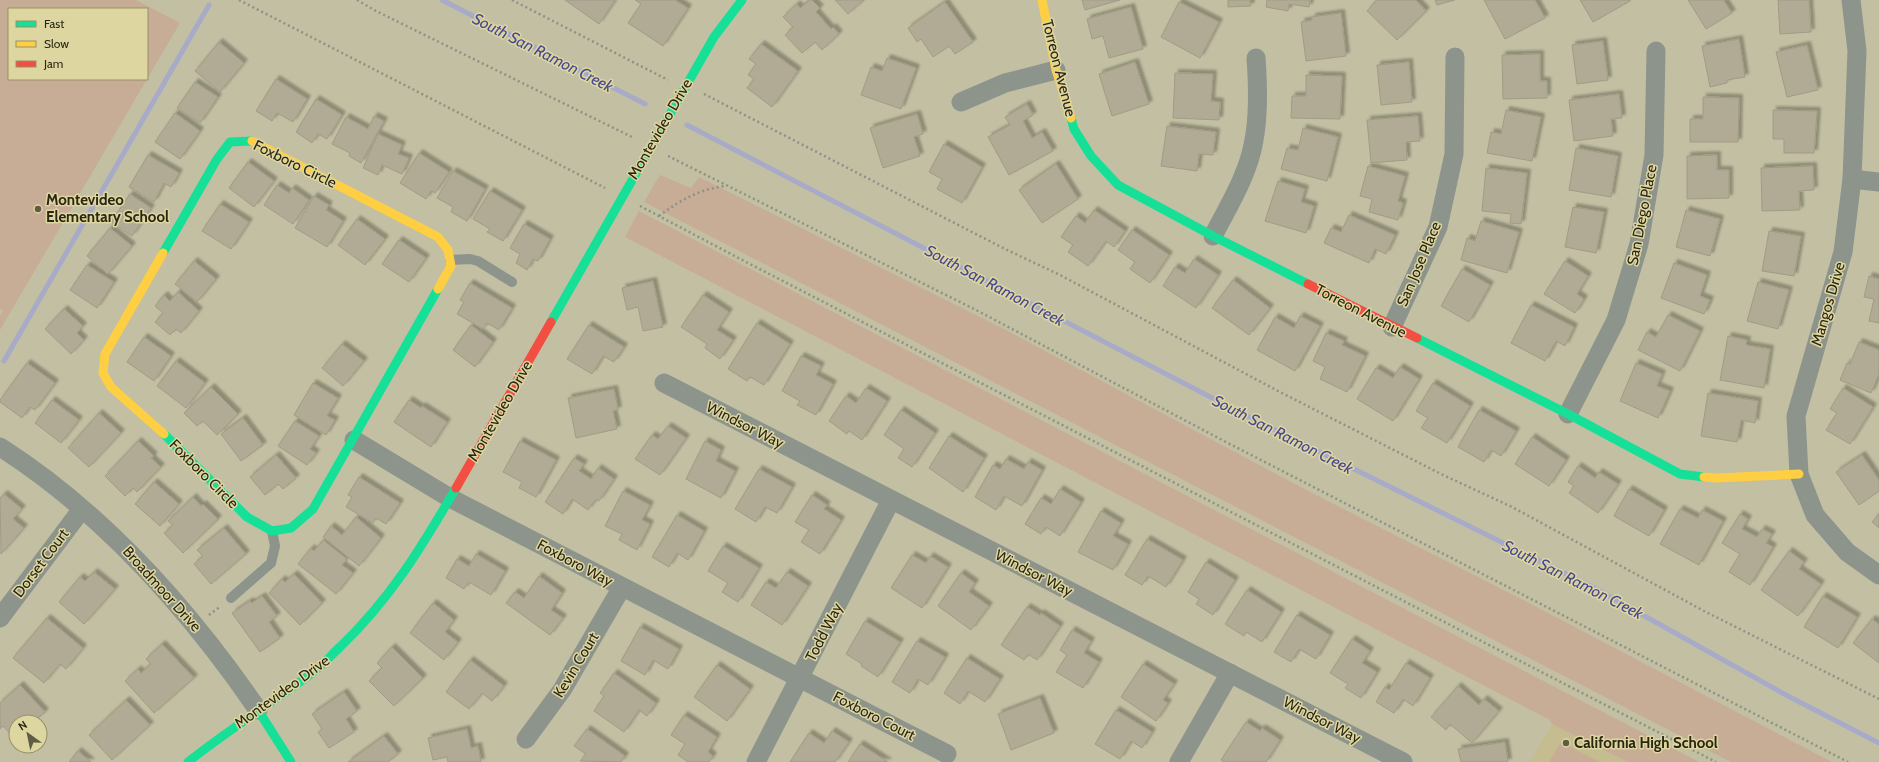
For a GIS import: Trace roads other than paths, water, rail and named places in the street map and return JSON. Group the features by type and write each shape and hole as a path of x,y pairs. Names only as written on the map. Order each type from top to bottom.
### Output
{"street":[{"name":"Montevideo Drive","path":"188,762 258,710 317,669 359,629 394,588 423,544 450,498 714,37 742,0"},
{"name":"Torreon Avenue","path":"1042,0 1056,70 1074,129 1091,156 1118,185 1213,236 1568,414 1680,474 1717,478 1799,474"},
{"name":"Mangos Drive","path":"1851,0 1856,51 1852,179 1843,252 1796,416 1799,474 1815,515 1847,552 1879,575"},
{"name":"San Diego Place","path":"1568,414 1616,320 1639,244 1654,155 1656,51"},
{"name":"San Jose Place","path":"1392,327 1438,227 1454,154 1455,57"},
{"path":"1213,236 1242,178 1254,141 1258,93 1256,58"},
{"path":"961,102 1005,83 1056,70"},
{"name":"Foxboro Circle","path":"272,532 247,517 168,438 111,387 103,373 105,354 217,159 230,142 252,141 438,237 450,251 450,260"},
{"path":"1852,179 1879,182"},
{"path":"272,532 291,528 313,509 354,440 451,266 450,260"},
{"name":"Windsor Way","path":"664,383 1403,762"},
{"name":"Foxboro Way","path":"354,440 450,498 800,679"},
{"name":"Broadmoor Drive","path":"0,447 82,508 155,578 196,625 258,710 291,762"},
{"name":"Todd Way","path":"756,762 891,500"},
{"name":"Dorset Court","path":"0,618 82,508"},
{"name":"Kevin Court","path":"526,740 562,690 622,587"},
{"path":"1179,762 1230,673"},
{"name":"Foxboro Court","path":"800,679 947,754"}],"lane":[{"path":"450,260 470,259 478,261 512,282"},
{"path":"231,598 271,563 275,546 272,532"}],"waterway":[{"name":"South San Ramon Creek","path":"442,0 645,104"},
{"path":"4,361 209,5"},
{"name":"South San Ramon Creek","path":"687,125 1245,415 1598,590 1786,695 1879,743"}],"place":[{"name":"Montevideo Elementary School","path":"38,209"},
{"name":"California High School","path":"1566,743"}]}
